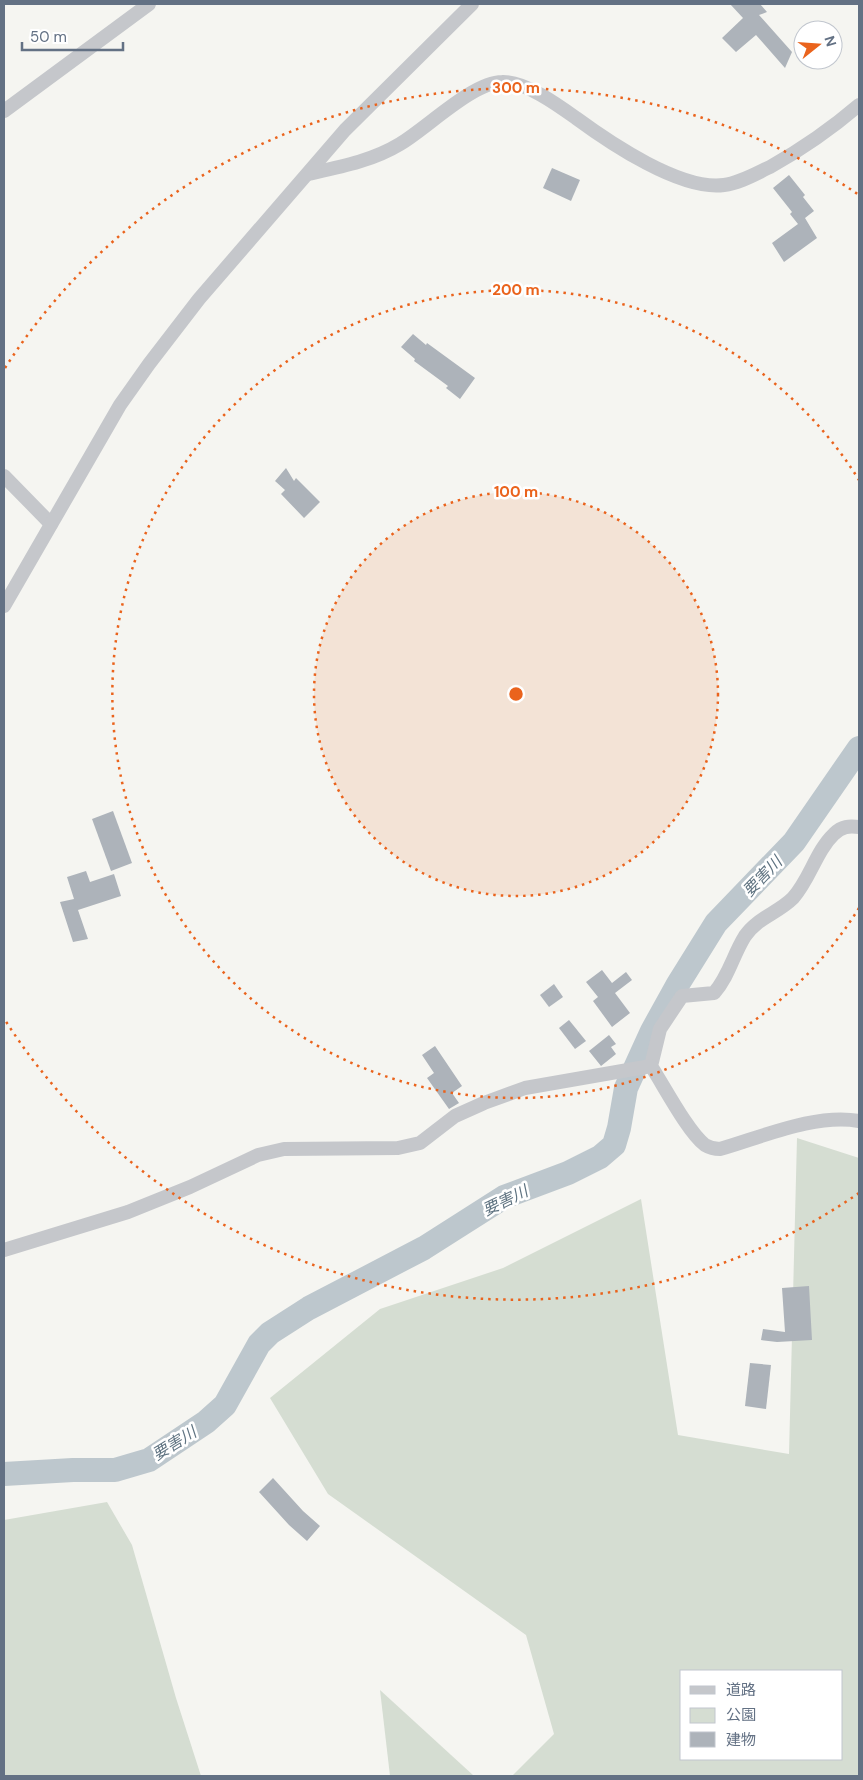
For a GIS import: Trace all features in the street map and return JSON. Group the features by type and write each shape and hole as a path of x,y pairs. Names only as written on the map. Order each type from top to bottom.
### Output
{"street":[{"path":"4,111 149,4"},
{"path":"4,606 120,405 199,299 345,130 472,4"},
{"path":"308,174 346,166 386,152 480,87 502,82 521,85 567,112 620,148 655,167 692,182 714,185 724,185 744,180 785,158 819,137 859,105"},
{"path":"4,476 51,524"},
{"path":"647,1067 660,1029 682,996 714,993 725,978 745,936 754,925 792,899 833,834 846,826 859,827"},
{"path":"4,1250 128,1212 190,1187 258,1155 284,1149 398,1148 420,1143 455,1116 525,1088 647,1067"},
{"path":"647,1067 691,1129 706,1146 713,1149 720,1149 815,1122 843,1119 859,1121"}],"green space":[{"path":"797,1138 859,1158 859,1776 512,1776 554,1734 526,1635 328,1494 270,1398 380,1309 503,1268 641,1199 678,1435 789,1454"},
{"path":"107,1502 132,1545 176,1698 201,1776 4,1776 4,1520"},
{"path":"380,1690 474,1776 390,1776"}],"building":[{"path":"730,4 760,4 767,12 759,15 792,52 785,68 756,35 736,52 722,38 743,18"},
{"path":"552,168 580,180 571,201 543,188"},
{"path":"789,175 805,195 803,197 814,211 805,218 817,238 784,262 772,243 798,224 790,214 792,212 773,188"},
{"path":"413,334 475,378 460,399 446,388 448,386 414,361 415,359 401,347"},
{"path":"286,468 294,481 296,478 320,502 304,518 281,494 285,490 275,481"},
{"path":"113,811 132,863 111,871 92,819"},
{"path":"86,871 90,882 114,874 121,896 78,910 88,939 73,942 60,902 74,899 67,877"},
{"path":"602,970 612,983 626,972 632,980 615,993 630,1013 612,1027 593,1001 598,997 586,982"},
{"path":"554,984 563,997 549,1007 540,995"},
{"path":"569,1020 586,1041 575,1049 559,1028"},
{"path":"609,1035 616,1044 611,1047 616,1054 601,1066 589,1051"},
{"path":"435,1046 462,1086 452,1093 459,1103 449,1109 427,1078 434,1073 422,1055"},
{"path":"809,1286 812,1340 777,1342 761,1340 763,1329 785,1332 782,1288"},
{"path":"750,1363 771,1365 766,1409 745,1406"},
{"path":"273,1478 303,1511 320,1526 307,1541 289,1525 259,1492"}],"waterway":[{"name":"要害川","path":"4,1474 73,1470 115,1470 149,1460 206,1422 225,1405 259,1344 270,1333 309,1308 424,1248 504,1197 568,1173 600,1157 614,1145 626,1088 652,1031 678,984 716,923 794,842 859,748"}]}
